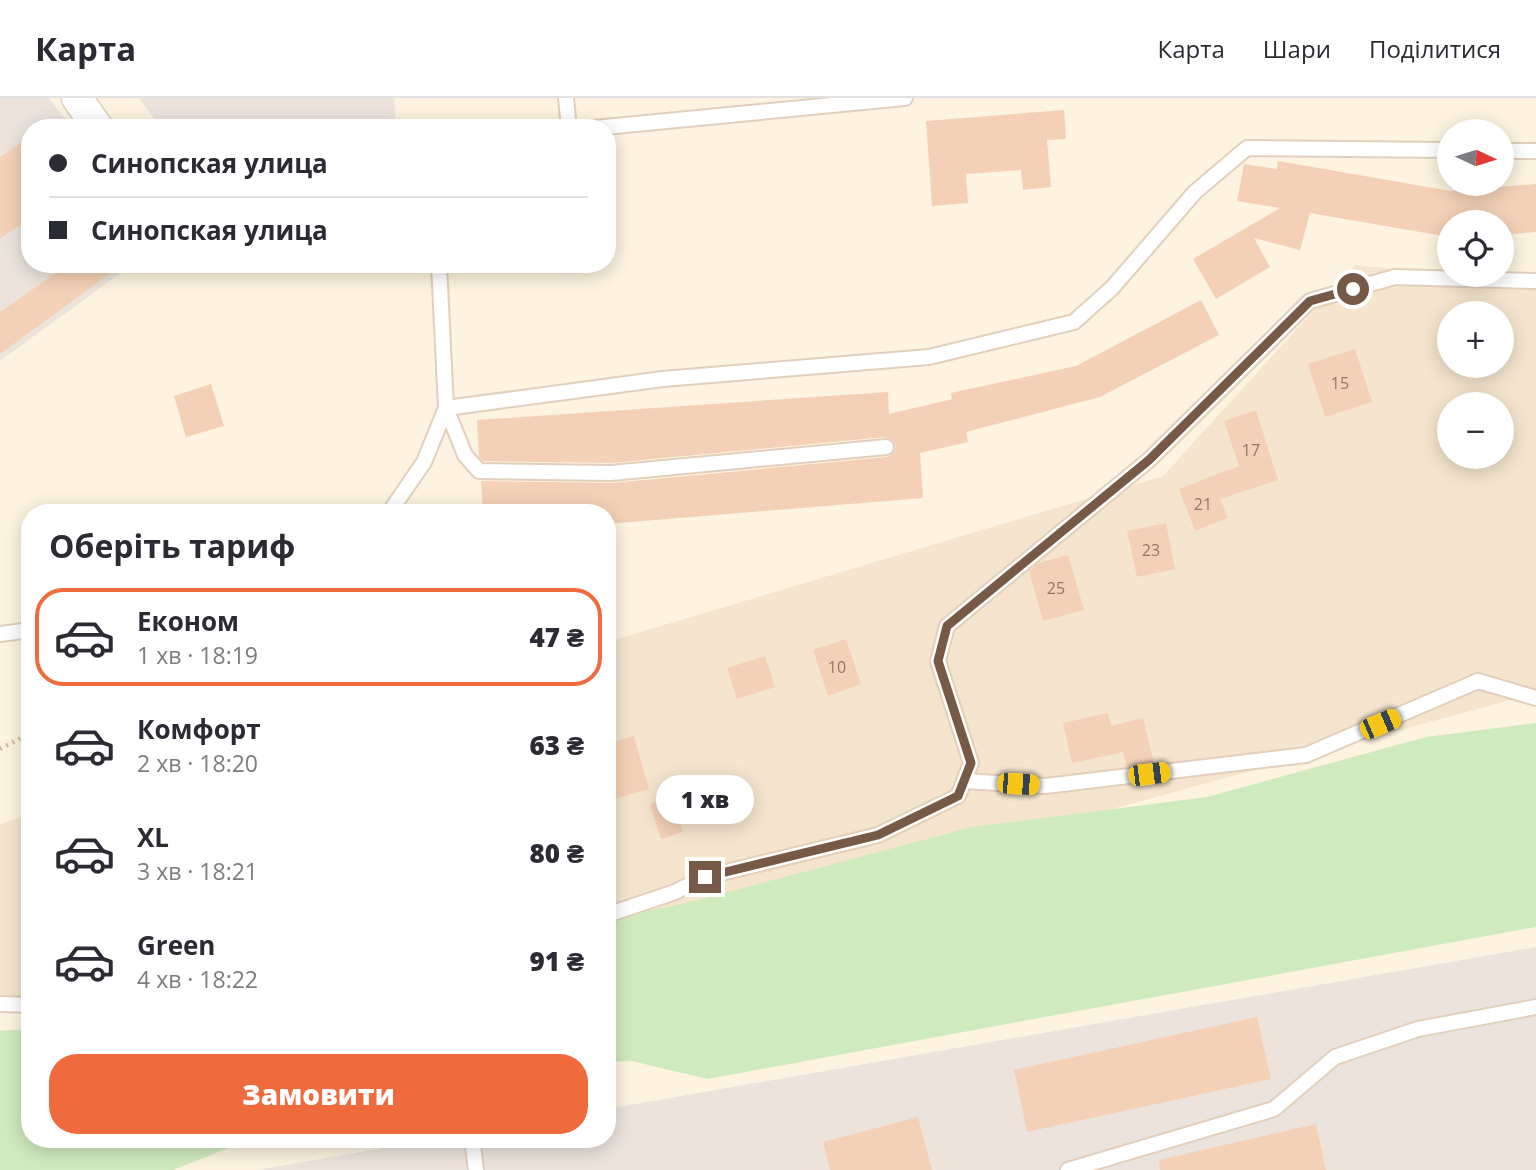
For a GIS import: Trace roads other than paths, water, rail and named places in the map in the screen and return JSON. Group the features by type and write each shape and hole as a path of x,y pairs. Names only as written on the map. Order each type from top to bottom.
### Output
{"street":[{"path":"77,98 91,119"}],"lane":[{"path":"566,98 568,119"},
{"path":"616,125 771,104 905,98"},
{"path":"446,408 663,379 929,358 1074,322 1112,288 1195,192 1247,148 1437,150"},
{"path":"1514,151 1536,151"},
{"path":"439,273 446,408 465,455 479,471 611,473 886,447"},
{"path":"616,912 675,892 705,877 878,835 958,796 971,763 938,661 947,626 1149,460 1310,301 1395,277 1536,281"},
{"path":"395,504 424,462 446,408"},
{"path":"0,634 21,631"},
{"path":"964,782 1045,786 1306,755 1478,681 1536,698"},
{"path":"0,1004 21,1004"},
{"path":"1068,1170 1274,1109 1335,1057 1418,1029 1536,1007"},
{"path":"473,1148 475,1170"}]}
